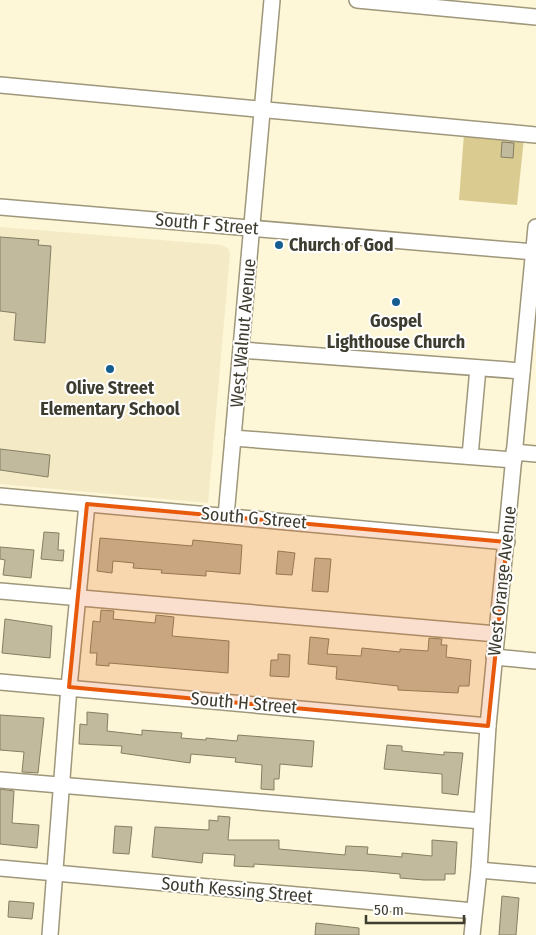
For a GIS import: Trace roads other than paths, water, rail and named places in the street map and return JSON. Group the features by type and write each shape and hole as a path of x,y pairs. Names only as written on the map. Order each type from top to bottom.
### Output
{"street":[{"name":"West Walnut Avenue","path":"226,516 272,0"},
{"path":"358,0 536,17"},
{"path":"0,85 536,135"},
{"name":"South F Street","path":"0,207 534,252"},
{"name":"West Orange Avenue","path":"472,935 479,870 494,657 507,542 536,233"},
{"path":"241,350 522,371"},
{"path":"470,456 478,368"},
{"path":"234,438 470,456 536,454"},
{"name":"South G Street","path":"0,496 507,542"},
{"path":"50,935 68,687 87,504"},
{"path":"0,591 497,634"},
{"path":"494,657 536,661"},
{"name":"South H Street","path":"0,682 488,726"},
{"path":"0,780 482,821"},
{"name":"South Kessing Street","path":"0,868 474,911"},
{"path":"479,870 536,875"}],"place":[{"name":"Church of God","path":"279,245"},
{"name":"Gospel Lighthouse Church","path":"396,302"},
{"name":"Olive Street Elementary School","path":"110,369"}]}
